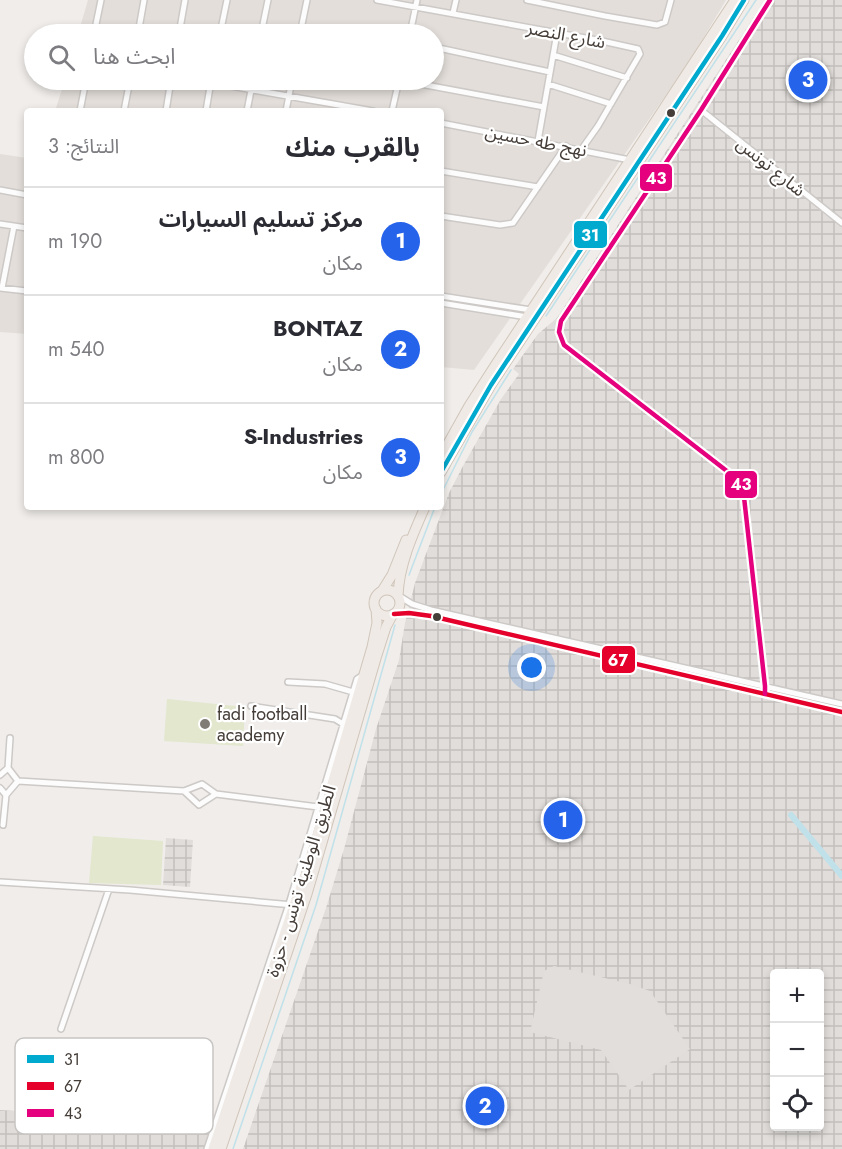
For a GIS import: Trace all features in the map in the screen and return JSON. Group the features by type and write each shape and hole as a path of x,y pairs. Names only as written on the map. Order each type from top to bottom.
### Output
{"main road":[{"path":"444,451 469,406 529,313 736,2"},
{"path":"444,467 491,385 722,36 736,2"},
{"path":"417,510 392,575 375,598 376,609 383,615 393,614 400,606 399,584 402,569 424,510"},
{"path":"382,591 391,590 399,596"},
{"name":"الطريق الوطنية تونس - حزوة","path":"213,1149 292,904 308,868 375,637 376,609"},
{"name":"الطريق الوطنية تونس - حزوة","path":"221,1149 307,894 377,655 393,614"}],"street":[{"path":"96,24 101,0"},
{"path":"140,24 144,0"},
{"path":"181,24 185,0"},
{"path":"222,24 227,0"},
{"path":"263,24 268,0"},
{"path":"302,24 307,0"},
{"name":"شارع النصر","path":"377,0 416,3 453,14 638,49 640,54 627,78 581,150"},
{"path":"453,14 456,0"},
{"path":"527,0 657,25 665,22 670,0"},
{"path":"765,694 742,486 732,475 564,345 559,332 561,321 701,110 770,0"},
{"path":"412,24 416,3"},
{"path":"537,141 557,33"},
{"path":"444,49 550,72"},
{"path":"553,55 627,78"},
{"path":"548,84 611,104"},
{"path":"444,88 544,107"},
{"path":"81,108 84,90"},
{"path":"125,108 128,90"},
{"path":"166,108 169,90"},
{"path":"206,108 210,90"},
{"path":"248,108 251,90"},
{"path":"256,90 337,108"},
{"path":"286,108 290,90"},
{"path":"393,108 397,90"},
{"name":"شارع تونس","path":"701,110 842,223"},
{"name":"نهج طه حسين","path":"444,124 630,160"},
{"path":"444,216 500,225 513,223 566,147"},
{"path":"444,171 538,187"},
{"path":"0,190 24,194"},
{"path":"0,224 24,228"},
{"path":"14,226 1,288 24,291"},
{"path":"444,297 529,313"},
{"path":"444,303 529,313"},
{"path":"399,596 412,604 431,610 842,704"},
{"path":"393,614 410,613 431,616 842,712"},
{"path":"213,1132 292,904 318,807 357,679 364,674"},
{"path":"288,682 325,684 353,692"},
{"path":"251,706 335,719 343,724"},
{"path":"10,738 8,768 18,782"},
{"path":"0,775 8,768"},
{"path":"18,782 184,791 202,784 216,794 318,807"},
{"path":"3,825 6,795 18,782"},
{"path":"0,788 6,795"},
{"path":"184,791 199,805 216,794"},
{"path":"0,882 292,904"},
{"path":"60,1029 109,889"},
{"path":"207,1149 212,1134"}],"shaded area":[{"path":"88,0 726,0 689,62 474,370 444,367 444,108 56,108 62,90 444,90 444,24 81,24"},
{"path":"765,0 842,0 842,1149 243,1149 344,849 376,729 399,660 415,583 449,493 501,399 519,374 513,369 538,334 557,318"},
{"path":"0,154 24,158 24,334 0,332"},
{"path":"166,838 193,840 190,887 163,885"},
{"path":"554,966 650,991 690,1049 629,1090 601,1050 530,1032 544,971"},
{"path":"0,1110 15,1111 15,1134 212,1134 206,1149 0,1149"}],"green space":[{"name":"fadi football academy","path":"167,699 245,707 243,746 164,741"},
{"path":"93,836 163,841 161,885 89,883"}],"waterway":[{"path":"546,316 756,0"},
{"path":"444,488 472,432 511,370"},
{"path":"409,575 434,510"},
{"path":"233,1149 316,905 395,625"},
{"path":"791,815 842,876"}],"transit line":[{"name":"31","path":"444,467 491,385 744,0"},
{"name":"43","path":"765,694 742,486 732,475 564,345 559,332 561,321 701,110 770,0"},
{"name":"67","path":"394,614 409,613 431,616 842,712"}],"place":[{"name":"S-Industries","path":"808,80"},
{"name":"fadi football academy","path":"205,724"},
{"name":"مركز تسليم السيارات","path":"563,820"},
{"name":"BONTAZ","path":"485,1106"}]}
